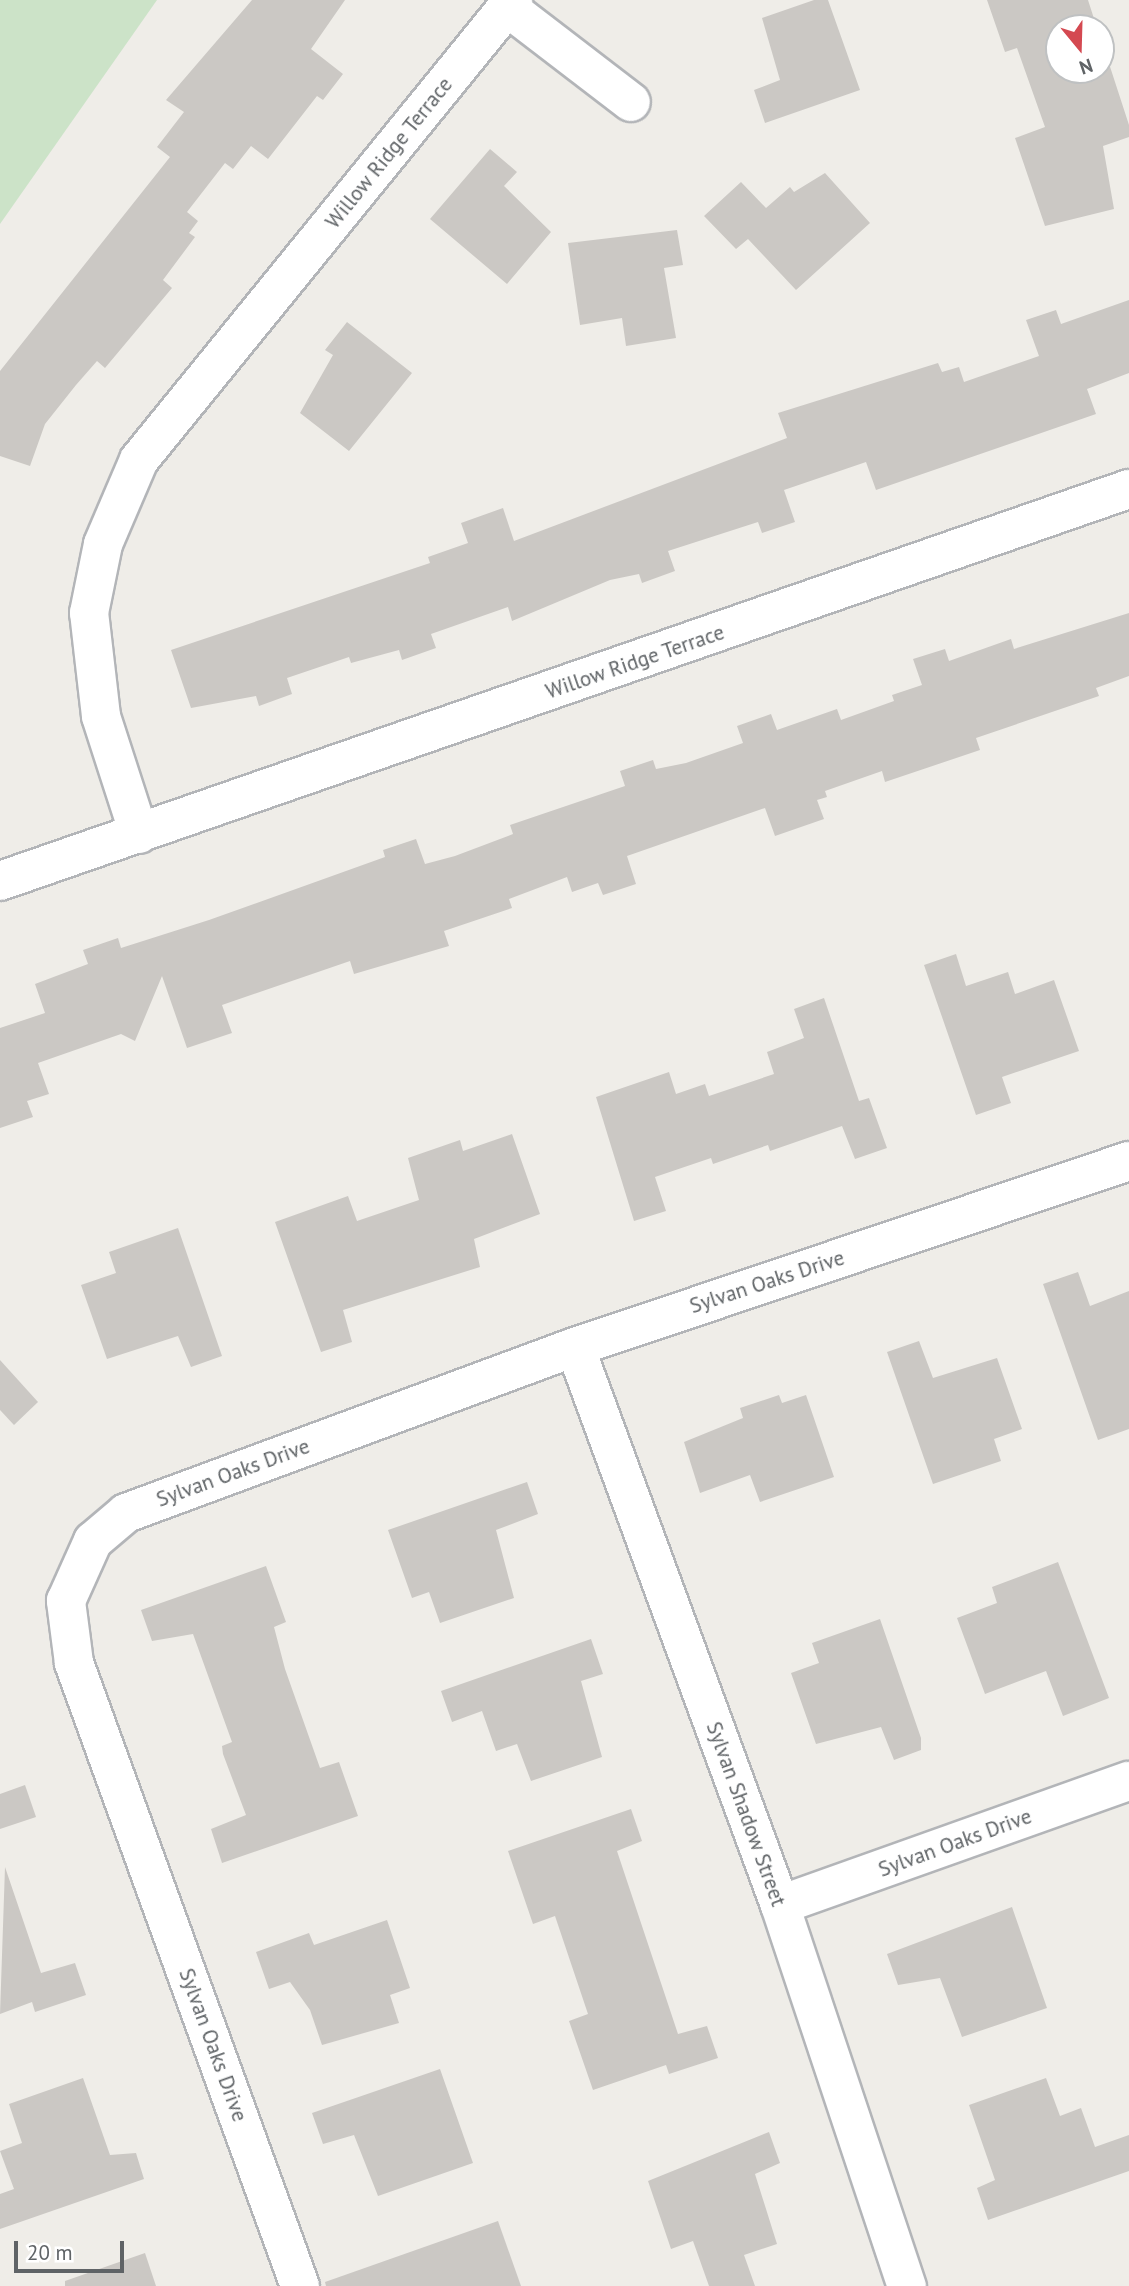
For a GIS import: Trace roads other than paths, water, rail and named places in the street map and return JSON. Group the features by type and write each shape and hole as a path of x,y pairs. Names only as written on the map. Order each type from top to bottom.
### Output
{"street":[{"path":"510,3 631,102"},
{"name":"Willow Ridge Terrace","path":"139,834 101,716 89,613 103,544 139,460 510,3"},
{"name":"Willow Ridge Terrace","path":"0,881 1129,489"},
{"name":"Sylvan Oaks Drive","path":"300,2286 74,1663 66,1601 93,1541 125,1513 575,1346 1129,1161"},
{"name":"Sylvan Shadow Street","path":"575,1346 780,1905 907,2286"},
{"name":"Sylvan Oaks Drive","path":"780,1905 1129,1781"}]}
